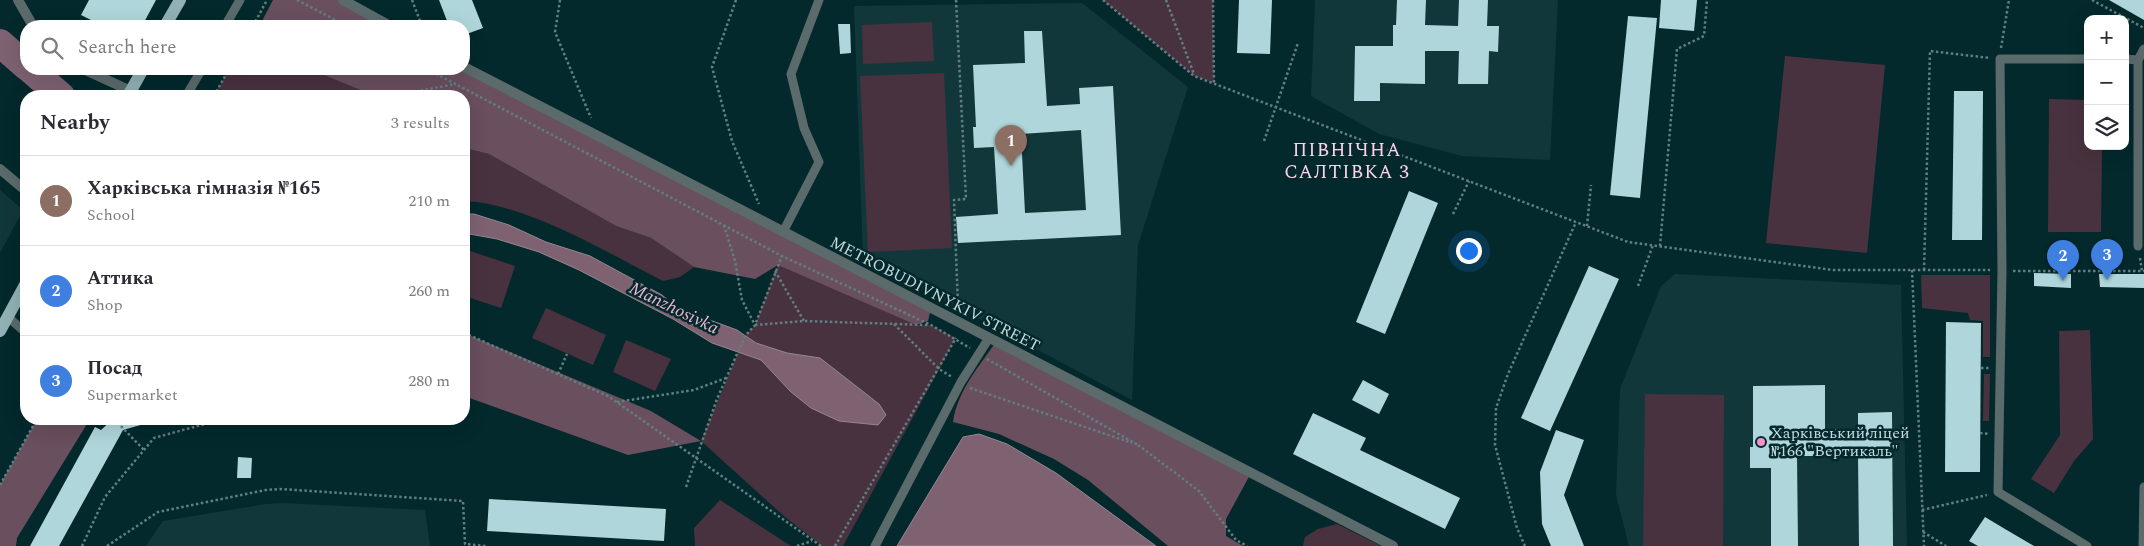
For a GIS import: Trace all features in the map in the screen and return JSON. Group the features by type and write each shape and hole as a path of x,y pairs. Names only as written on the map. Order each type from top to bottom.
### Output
{"main road":[{"path":"169,20 180,0"},
{"path":"131,90 139,75"},
{"path":"0,332 20,295"}],"street":[{"path":"18,0 30,20"},
{"path":"343,0 379,20"},
{"name":"METROBUDIVNYKIV STREET","path":"470,70 1393,546"},
{"path":"94,75 122,90"},
{"path":"0,169 20,187"}],"lane":[{"path":"228,20 240,0"},
{"path":"783,232 820,162 804,128 791,74 819,0"},
{"path":"2138,246 2138,60 2144,49"},
{"path":"2084,59 2000,59 2002,271 1998,492 2087,546"},
{"path":"2129,60 2138,60"},
{"path":"190,90 198,75"},
{"path":"8,318 20,328"},
{"path":"875,546 961,382 989,338"},
{"path":"2143,546 2144,487"}],"path":[{"path":"256,20 267,0"},
{"path":"297,0 335,20"},
{"path":"412,0 420,20"},
{"path":"560,0 554,32 599,137"},
{"path":"736,0 712,67 732,141 767,224"},
{"path":"956,0 966,199 954,200 958,307"},
{"path":"1103,0 1194,76 1628,242 1834,270 2144,271"},
{"path":"1166,0 1194,76"},
{"path":"1213,0 1214,83"},
{"path":"1660,246 1677,49 1704,36 1707,0"},
{"path":"1924,270 1930,51 2000,59 2008,0"},
{"path":"2092,0 2144,28"},
{"path":"1264,141 1298,44"},
{"path":"217,90 226,75"},
{"path":"439,75 468,90"},
{"path":"424,90 457,84"},
{"path":"470,91 782,256 956,338 978,354 1138,445 1199,491 1236,540 1247,546"},
{"path":"1453,214 1469,181"},
{"path":"1587,226 1591,185"},
{"path":"1525,546 1517,528 1495,445 1496,408 1508,374 1576,222"},
{"path":"724,225 735,261 742,300 755,325"},
{"path":"1638,286 1653,245"},
{"path":"686,487 726,378 745,336 755,325 782,256"},
{"path":"1912,270 1924,546"},
{"path":"775,271 804,321"},
{"path":"755,325 804,321 931,325"},
{"path":"894,324 939,369 973,389 1138,445"},
{"path":"470,336 608,396 821,546"},
{"path":"835,546 956,338"},
{"path":"558,374 566,354"},
{"path":"1981,368 1991,368"},
{"path":"617,402 694,390 726,378"},
{"path":"0,484 34,425"},
{"path":"120,425 144,450"},
{"path":"82,546 105,497 154,438 201,425"},
{"path":"1980,434 1991,434"},
{"path":"107,546 158,512 280,489 463,501 465,544 486,546"},
{"path":"1922,510 1998,492"},
{"path":"1923,532 1946,546"},
{"path":"797,546 813,540"}],"shaded area":[{"path":"273,0 343,0 379,20 264,20"},
{"path":"1103,0 1213,0 1214,83 1194,76"},
{"path":"1315,0 1558,0 1550,160 1462,156 1379,134 1311,96"},
{"path":"1082,3 1188,87 1138,245 1132,400 863,257 854,6"},
{"path":"932,22 934,61 863,64 862,25"},
{"path":"1785,56 1885,65 1867,253 1766,243"},
{"path":"470,72 931,308 928,321 916,325 778,265 755,279 694,267 651,238 616,226 489,154 470,149 470,90 360,90 324,75 470,75"},
{"path":"944,73 952,248 868,252 860,76"},
{"path":"226,75 324,75 360,90 217,90"},
{"path":"2049,99 2084,100 2084,150 2102,150 2101,232 2048,232"},
{"path":"470,149 489,154 616,226 651,238 694,267 680,277 663,281 566,231 513,210 470,202"},
{"path":"0,190 20,207 20,216 0,253"},
{"path":"470,251 515,266 501,308 470,298"},
{"path":"778,264 916,325 931,325 956,338 843,546 822,546 785,517 701,441 745,336 755,325"},
{"name":"Харківський ліцей №166 \"Вертикаль\"","path":"1675,274 1901,285 1907,546 1629,546 1616,495 1620,389 1661,286"},
{"path":"1921,275 1990,275 1990,357 1983,357 1983,321 1970,320 1968,313 1922,308"},
{"path":"546,308 606,335 593,365 532,338"},
{"path":"2090,330 2093,439 2074,461 2054,493 2031,479 2060,435 2059,331"},
{"path":"470,336 651,411 701,441 628,455 470,398"},
{"path":"626,340 671,359 655,391 613,372"},
{"path":"996,342 1251,473 1226,519 1226,536 1243,546 1168,546 1088,480 1054,459 999,434 953,422 955,411 964,390"},
{"path":"1984,374 1990,374 1989,421 1983,421"},
{"path":"1645,394 1724,395 1723,546 1643,546"},
{"path":"34,425 86,425 17,538 16,546 0,546 0,485"},
{"path":"720,500 791,546 695,546 694,528"},
{"path":"283,503 425,510 430,546 146,546 163,521 266,504"},
{"path":"1337,524 1381,546 1303,546 1305,537 1318,529"}],"water":[{"path":"470,214 509,225 546,242 590,256 662,295 677,308 737,330 756,343 787,353 820,358 879,404 886,415 878,425 839,421 811,408 791,392 761,360 712,343 673,319 579,270 539,252 497,239 470,234"},
{"path":"979,434 1007,444 1056,473 1156,546 897,546 963,437"}],"building":[{"path":"89,0 156,0 145,20 91,20 81,15"},
{"path":"439,0 472,0 483,28 470,33 470,20 447,20"},
{"path":"1239,0 1272,0 1270,54 1237,53"},
{"path":"1397,0 1426,0 1425,25 1458,26 1459,0 1488,0 1487,26 1499,26 1498,52 1489,51 1488,84 1458,84 1459,51 1425,51 1425,84 1380,83 1380,101 1354,101 1355,46 1393,46 1393,25 1396,25"},
{"path":"1661,0 1697,0 1694,31 1659,28"},
{"path":"2109,0 2144,0 2144,20"},
{"path":"1628,16 1657,18 1640,198 1610,195"},
{"path":"838,24 850,24 851,53 840,54"},
{"path":"1024,31 1042,31 1047,106 1080,104 1079,88 1113,86 1121,235 958,243 956,217 998,214 994,147 974,148 973,127 976,127 973,65 1025,63","holes":["1081,130 1086,210 1025,213 1021,134"]},
{"path":"1954,91 1983,91 1982,240 1952,240"},
{"path":"1409,191 1438,203 1385,334 1356,322"},
{"path":"1589,266 1619,279 1550,431 1521,418"},
{"path":"2034,273 2071,274 2071,288 2034,286"},
{"path":"2099,274 2144,274 2144,288 2100,287"},
{"path":"1946,322 1981,323 1980,472 1945,472"},
{"path":"1363,380 1389,394 1379,414 1352,400"},
{"path":"1825,385 1825,429 1858,429 1858,413 1892,412 1893,546 1859,546 1858,456 1797,456 1798,546 1771,546 1771,468 1750,468 1750,447 1753,447 1753,386"},
{"path":"1313,413 1366,438 1360,450 1460,498 1445,529 1293,454"},
{"path":"106,425 140,425 123,430 59,546 30,546 95,427 101,430"},
{"path":"1556,430 1584,440 1564,495 1584,546 1551,546 1542,524 1540,472"},
{"path":"238,457 252,458 251,478 237,478"},
{"path":"489,499 666,509 664,541 487,531"},
{"path":"1985,517 2034,546 1978,546 1969,541"}],"waterway":[{"name":"Manzhosivka","path":"0,43 20,61"},
{"name":"Manzhosivka","path":"37,75 54,90"}],"place":[{"name":"Харківська гімназія №165","path":"1011,166"},
{"name":"Посад","path":"2107,280"},
{"name":"Аттика","path":"2063,281"},
{"name":"Харківський ліцей №166 \"Вертикаль\"","path":"1761,442"}],"district":[{"name":"ПІВНІЧНА САЛТІВКА 3","path":"1347,161"}]}
